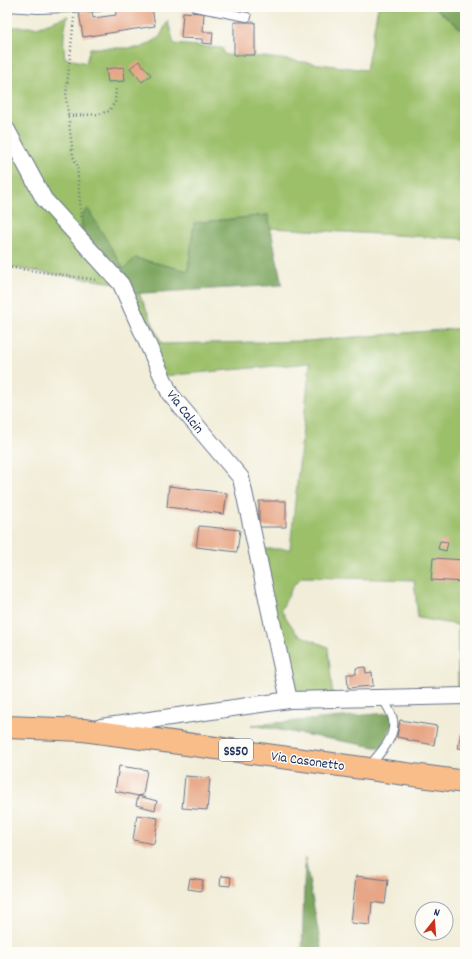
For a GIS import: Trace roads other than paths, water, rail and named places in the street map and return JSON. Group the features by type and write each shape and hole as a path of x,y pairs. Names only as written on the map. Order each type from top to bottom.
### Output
{"main road":[{"name":"Via Casonetto","path":"7,728 83,730 465,782"}],"street":[{"name":"Via Calcin","path":"7,130 44,199 121,284 170,394 242,478 289,700"},
{"path":"83,730 289,700 465,696"}],"lane":[{"path":"7,7 38,9 99,7"},
{"path":"195,7 247,17"},
{"path":"367,768 378,756 390,738 393,729 393,719 382,698"}]}
